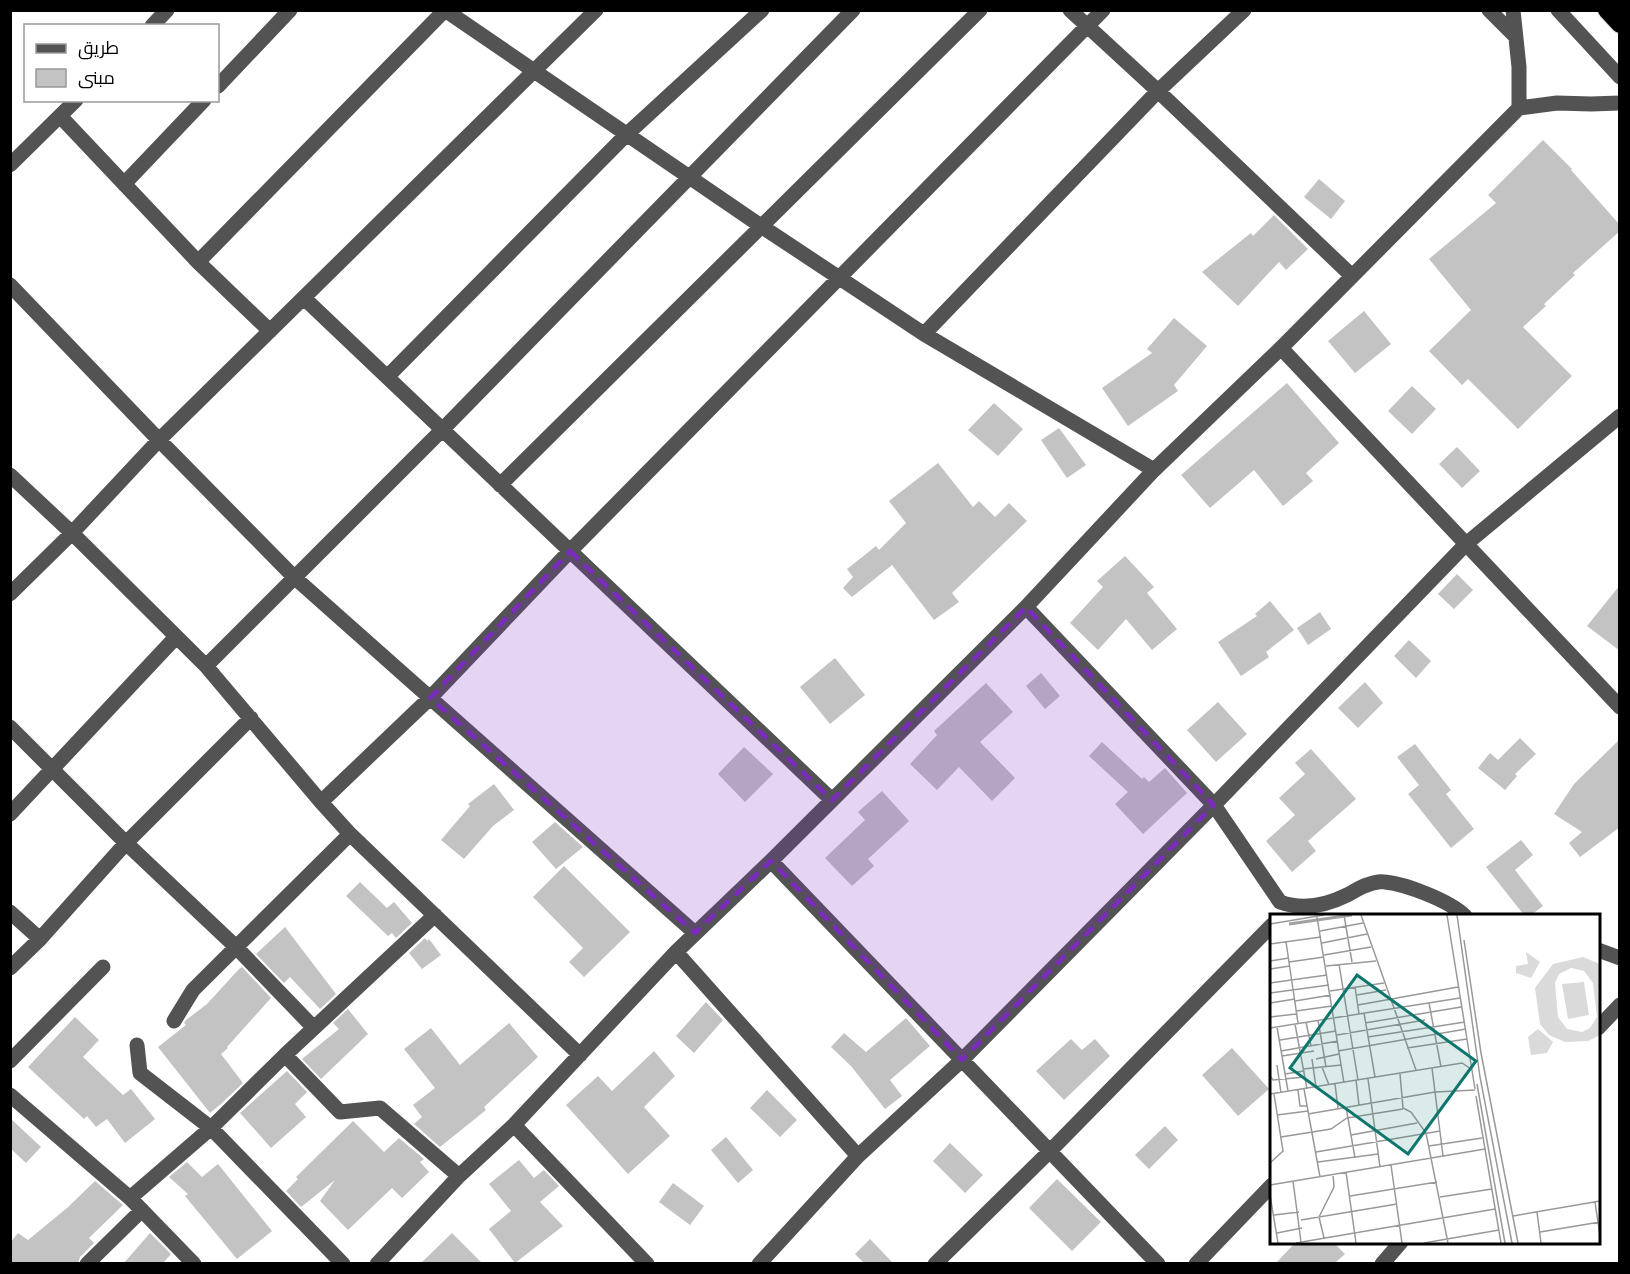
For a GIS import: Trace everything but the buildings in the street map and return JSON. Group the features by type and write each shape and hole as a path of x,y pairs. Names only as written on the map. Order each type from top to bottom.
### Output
{"highway":[{"path":"1607,10 1620,24"}],"street":[{"path":"154,24 167,10"},
{"path":"219,85 290,10"},
{"path":"10,594 72,533 159,440 596,10"},
{"path":"387,377 626,135 762,10"},
{"path":"206,666 442,430 853,10"},
{"path":"956,10 968,22"},
{"path":"500,485 980,10"},
{"path":"1070,10 1352,276"},
{"path":"321,802 430,698 570,551 1102,10"},
{"path":"924,334 1158,91 1244,10"},
{"path":"1489,10 1516,37"},
{"path":"1513,10 1519,67 1519,108"},
{"path":"1558,10 1620,77"},
{"path":"198,262 445,11 839,279 924,334 1154,470"},
{"path":"10,165 74,102"},
{"path":"124,184 202,102"},
{"path":"377,1263 459,1176 514,1125 675,952 771,861 1026,607 1154,470 1281,348 1519,108 1557,103 1620,103"},
{"path":"60,116 198,262 270,331"},
{"path":"10,285 294,577 695,933"},
{"path":"304,298 832,800"},
{"path":"1281,348 1620,707"},
{"path":"764,1262 858,1156 962,1060 1214,805 1466,544 1620,416"},
{"path":"10,475 206,666 350,834 580,1055"},
{"path":"1026,607 1214,805 1285,910 1327,904 1365,885 1383,881 1428,894 1464,914"},
{"path":"10,814 176,637"},
{"path":"10,968 40,939 126,843 250,718"},
{"path":"10,726 126,843 235,946 314,1028"},
{"path":"174,1021 194,990 235,946 350,834"},
{"path":"771,861 1158,1263"},
{"path":"10,912 40,939"},
{"path":"130,1198 211,1128 285,1055 435,915"},
{"path":"935,1263 1050,1151 1270,927"},
{"path":"1600,950 1620,958"},
{"path":"675,952 858,1156"},
{"path":"10,1061 103,967"},
{"path":"1600,1027 1620,1005"},
{"path":"137,1045 140,1073 211,1128 343,1263"},
{"path":"285,1055 340,1112 380,1108 459,1176"},
{"path":"10,1095 130,1198 194,1263"},
{"path":"514,1125 647,1263"},
{"path":"1196,1263 1270,1187"},
{"path":"87,1263 141,1210"},
{"path":"1382,1263 1399,1244"}],"highlighted area":[{"path":"570,551 832,800 1026,607 1214,805 962,1060 771,861 695,933 430,698"}]}
